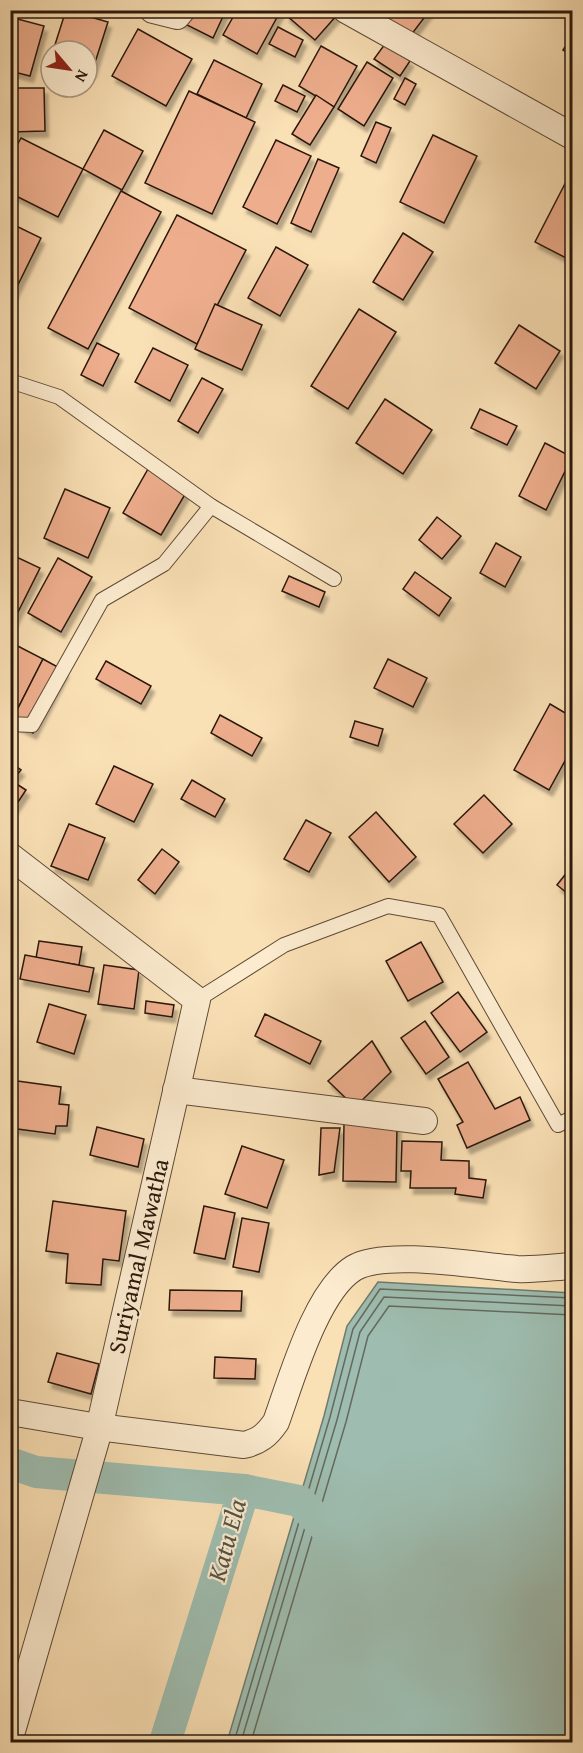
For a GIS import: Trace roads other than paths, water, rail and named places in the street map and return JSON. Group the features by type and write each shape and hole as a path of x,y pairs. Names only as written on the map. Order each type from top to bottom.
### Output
{"street":[{"path":"153,10 177,16 182,10"},
{"path":"346,10 573,136"},
{"path":"10,856 197,1000"},
{"name":"Suriyamal Mawatha","path":"10,1738 79,1505 98,1432 197,1000"},
{"path":"176,1090 424,1121"},
{"path":"10,1412 98,1432 244,1445 257,1442 266,1436 276,1422 318,1313 339,1282 354,1268 372,1262 396,1259 521,1269 573,1266"}],"lane":[{"path":"10,381 59,397 211,506 334,579"},
{"path":"10,724 32,725 102,600 164,564 211,506"},
{"path":"197,1000 284,945 388,906 439,915 558,1125 573,1118"}],"water":[{"path":"378,1282 572,1293 572,1742 227,1742 324,1416 347,1326"}],"waterway":[{"name":"Katu Ela","path":"10,1463 36,1472 244,1490 165,1742"},
{"path":"244,1490 299,1501 330,1532"}]}
